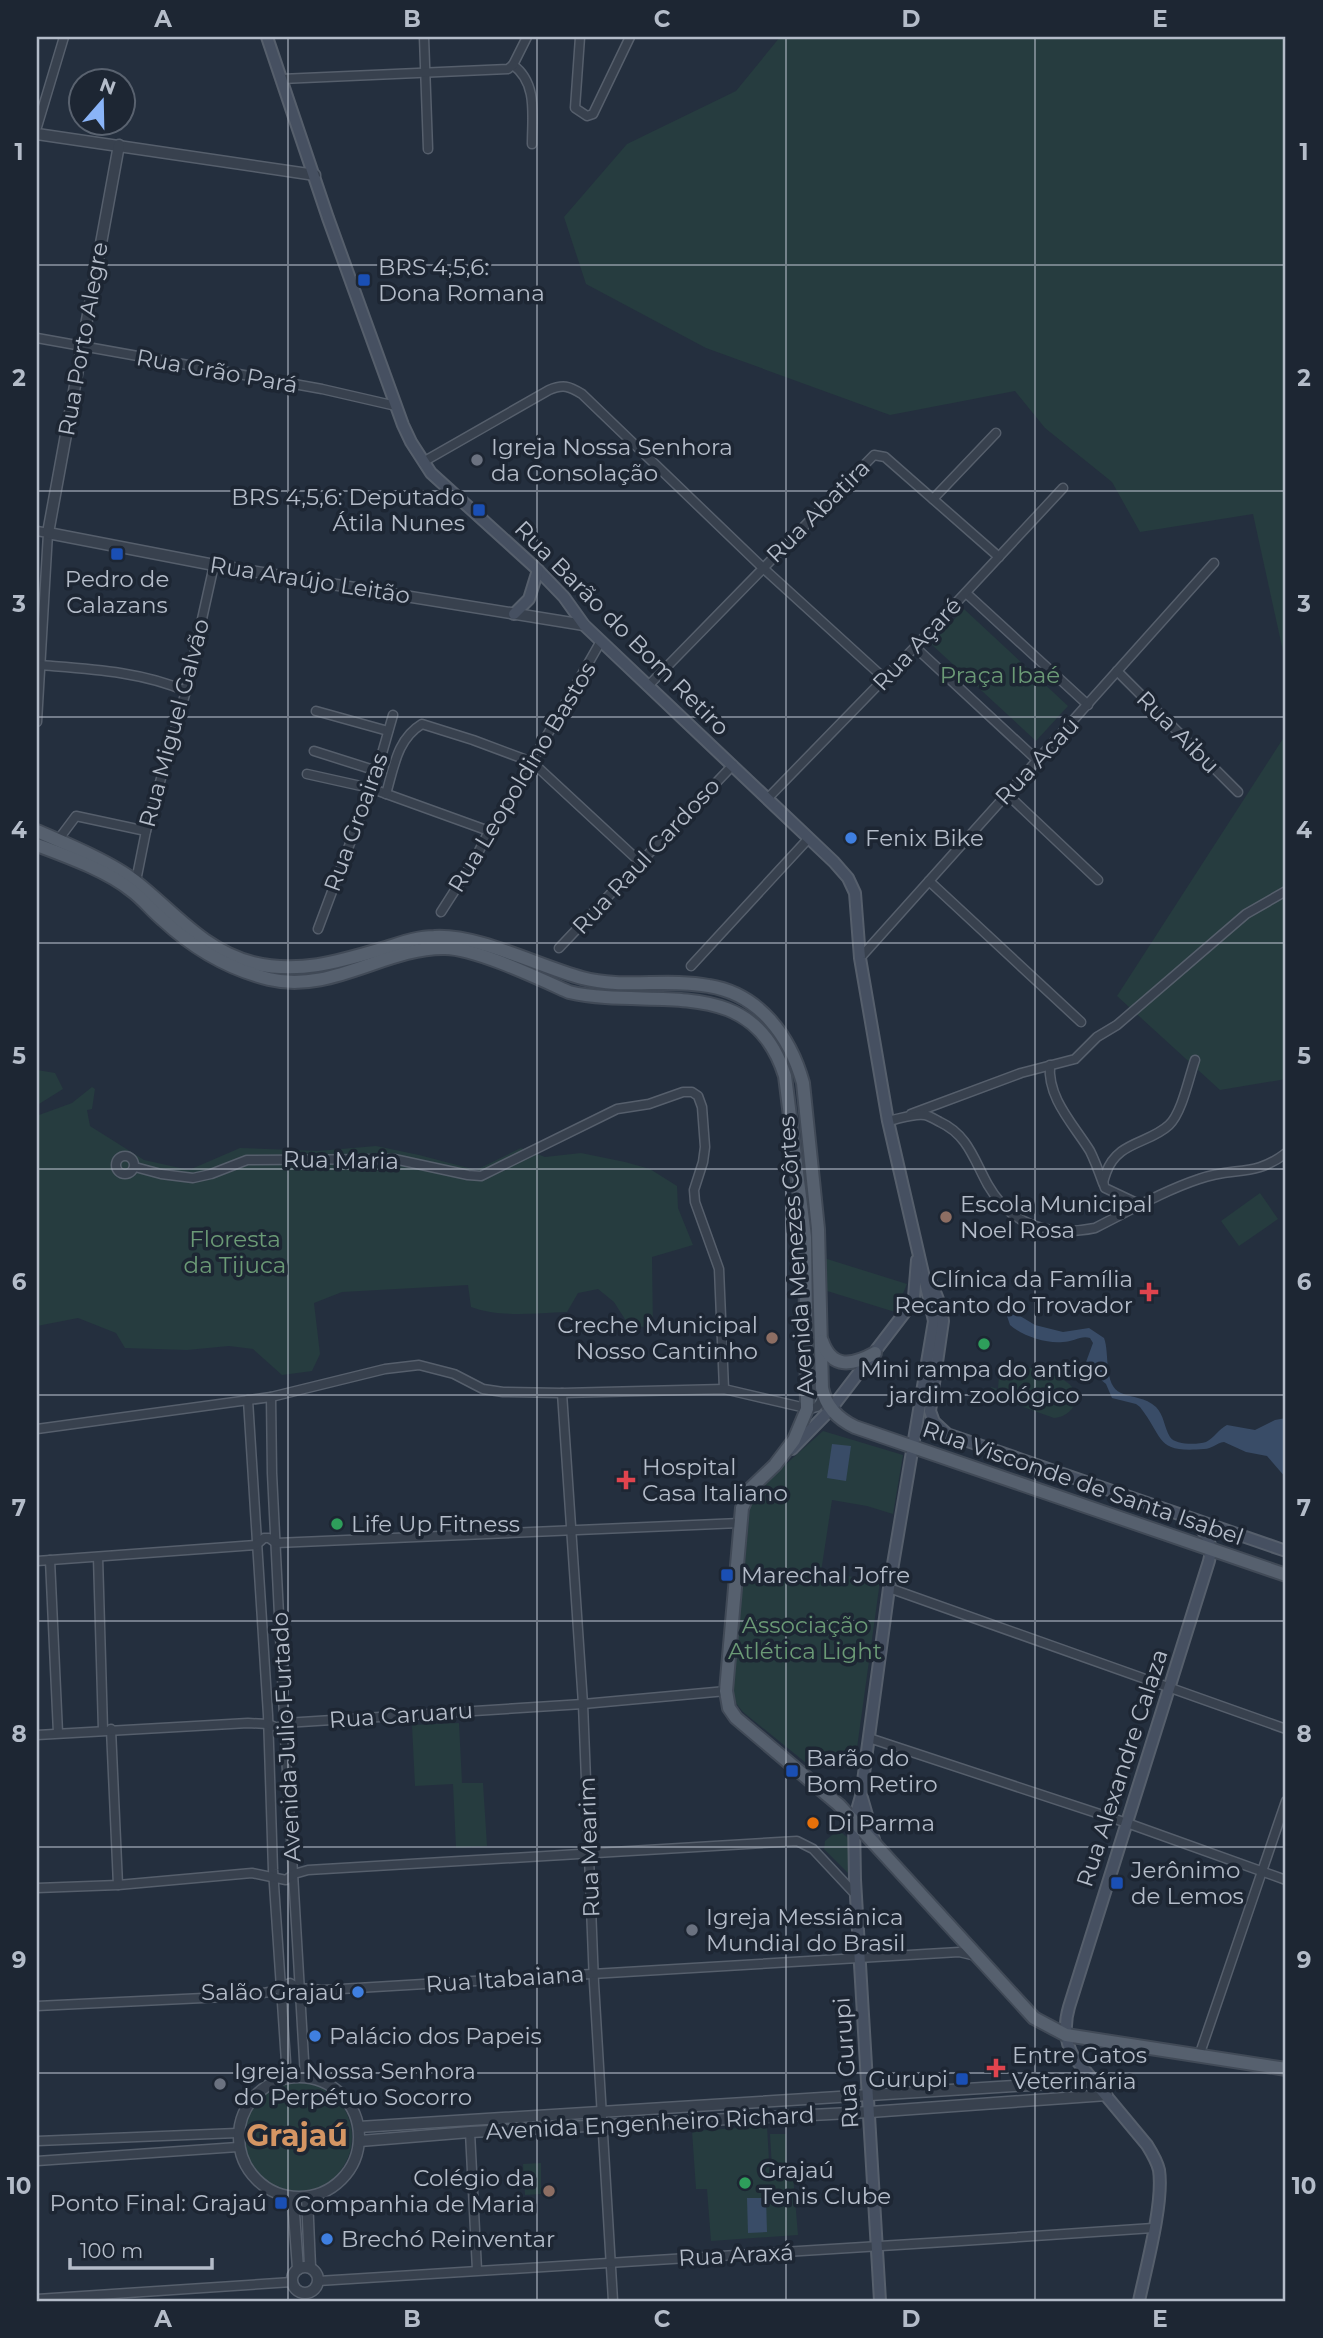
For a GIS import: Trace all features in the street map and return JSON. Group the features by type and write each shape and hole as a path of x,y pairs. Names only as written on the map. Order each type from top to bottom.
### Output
{"main road":[{"name":"Rua Barão do Bom Retiro","path":"267,37 396,406 422,462 442,485 538,570 564,597 584,625 768,798 842,870 852,885 860,958 888,1121 932,1311 933,1332 890,1588 861,1796 854,1821 876,1849 1034,2018 1066,2035 1286,2069"},
{"path":"514,614 529,599 538,570"},
{"name":"Avenida Menezes Côrtes","path":"37,831 136,881 209,944 249,962 270,966 312,967 424,937 450,937 474,942 593,981 710,986 738,996 756,1007 772,1021 791,1048 803,1083 818,1230 824,1397 831,1409"},
{"name":"Avenida Menezes Côrtes","path":"37,845 132,890 169,926 205,953 268,979 312,981 338,976 421,950 456,948 584,996 711,1003 740,1014 772,1045 787,1086 805,1237 807,1409 794,1440 775,1465 751,1488 742,1508 726,1691"},
{"name":"Rua Barão do Bom Retiro","path":"917,1247 943,1315 942,1337 931,1399 932,1416 939,1427 959,1440 1286,1551"},
{"path":"775,1465 831,1409 905,1314 914,1297 917,1247"},
{"path":"820,1329 827,1352 841,1362 855,1362 875,1353"},
{"name":"Rua Visconde de Santa Isabel","path":"831,1409 848,1424 1286,1575"},
{"path":"1192,1520 1206,1534 1212,1550"},
{"name":"Rua Alexandre Calaza","path":"1066,2035 1069,2007 1212,1550"},
{"path":"726,1691 729,1708 736,1718 854,1821"},
{"name":"Rua Barão do Bom Retiro","path":"861,1796 876,1849"},
{"name":"Rua Gurupi","path":"854,1821 880,2301"},
{"path":"1066,2035 1073,2056 1155,2157 1159,2171 1159,2191 1139,2301"}],"street":[{"path":"37,127 64,37"},
{"path":"424,37 428,149"},
{"path":"281,79 508,69 513,65 527,37"},
{"path":"580,37 575,108 587,116 593,114 630,37"},
{"path":"513,65 523,72 531,91 532,144"},
{"path":"37,134 315,175"},
{"name":"Rua Porto Alegre","path":"48,533 119,145"},
{"name":"Rua Grão Pará","path":"37,338 322,389 396,406"},
{"path":"422,462 549,390 561,385 582,394 762,567 885,679"},
{"path":"933,499 996,433"},
{"name":"Rua Abatira","path":"648,686 874,455 885,457 999,557"},
{"name":"Rua Açaré","path":"768,798 885,679 1063,488"},
{"name":"Rua Araújo Leitão","path":"37,531 214,565 584,625"},
{"path":"37,723 48,533"},
{"name":"Rua Acaú","path":"860,958 1214,563"},
{"name":"Rua Miguel Galvão","path":"136,881 146,831 186,691 214,565"},
{"path":"966,593 1088,705"},
{"name":"Rua Leopoldino Bastos","path":"441,912 475,859 489,831 501,816 601,641"},
{"path":"915,647 1037,760"},
{"path":"39,665 126,674 159,681 186,691"},
{"name":"Rua Aibu","path":"1117,671 1238,792"},
{"path":"316,711 388,731"},
{"name":"Rua Groairas","path":"317,929 377,771 393,715"},
{"path":"386,794 397,757 409,733 422,724 532,762 640,862"},
{"path":"314,751 377,771"},
{"name":"Rua Raul Cardoso","path":"559,948 733,765"},
{"path":"307,774 370,788 489,831"},
{"path":"1006,793 1098,880"},
{"path":"58,840 76,816 146,831"},
{"path":"691,966 809,838"},
{"path":"929,881 1080,1022"},
{"path":"888,1121 1021,1073 1075,1059 1097,1037 1117,1025 1246,914 1286,891"},
{"path":"1103,1183 1109,1165 1124,1149 1171,1124 1195,1060"},
{"path":"1050,1065 1049,1078 1063,1112 1090,1153 1105,1188 1141,1205"},
{"name":"Rua Maria","path":"135,1167 193,1178 247,1160 394,1159 481,1176 617,1109 649,1104 683,1092 692,1092 698,1096 702,1107 705,1147 694,1190 695,1202 719,1269 724,1389"},
{"path":"888,1121 926,1115 952,1127 969,1145 989,1187 1001,1203 1016,1217 1053,1232 1095,1228 1196,1180 1212,1175 1261,1169 1286,1153"},
{"path":"37,1429 271,1397 385,1369 419,1365 454,1374 483,1389 503,1392 724,1389 807,1409 817,1407 824,1397"},
{"name":"Rua Mearim","path":"562,1393 583,1704 601,2126 613,2301"},
{"name":"Avenida Julio Furtado","path":"271,1397 276,1546 305,2077"},
{"name":"Avenida Julio Furtado","path":"248,1400 268,1719 284,2078"},
{"path":"276,1546 740,1523"},
{"path":"257,1548 264,1538 269,1538 276,1546"},
{"path":"257,1548 261,1555 270,1557 276,1546"},
{"path":"37,1561 257,1548"},
{"path":"98,1557 118,1885"},
{"path":"50,1560 58,1733"},
{"path":"890,1588 1286,1729"},
{"name":"Rua Caruaru","path":"268,1719 278,1728 285,1719 583,1704 726,1691"},
{"name":"Rua Caruaru","path":"37,1735 248,1723 268,1719 277,1710 285,1719"},
{"path":"869,1738 1127,1823 1286,1880"},
{"path":"1199,2056 1286,1801"},
{"path":"274,1864 283,1860 293,1869 308,1870 797,1841 813,1849 856,1895"},
{"path":"37,1888 118,1885 252,1873 286,1880 293,1869"},
{"name":"Rua Itabaiana","path":"37,2006 245,1996 281,1989 290,1983 299,1992 959,1952 977,1956"},
{"name":"Rua Itabaiana","path":"282,1999 292,2003 299,1992"},
{"path":"305,2077 321,2080 335,2088 346,2099 355,2112 360,2141 356,2158 342,2178 326,2190 293,2199 266,2188 250,2172 238,2147 237,2133 250,2099 265,2086 284,2078 305,2077"},
{"name":"Avenida Engenheiro Richard","path":"359,2127 869,2093 1095,2081"},
{"name":"Avenida Engenheiro Richard","path":"360,2141 470,2132 870,2112 1107,2095"},
{"path":"470,2132 477,2270"},
{"path":"37,2141 237,2133"},
{"path":"37,2161 238,2147"},
{"path":"37,2299 297,2291 313,2296 318,2281 317,2274 310,2267 307,2197"},
{"path":"293,2199 298,2269"},
{"name":"Rua Araxá","path":"318,2281 611,2261 877,2248 1153,2228"},
{"path":"297,2291 293,2275 298,2269 310,2267"}],"green space":[{"path":"780,37 1286,37 1286,665 1253,514 1140,532 1112,482 1045,428 1015,391 890,415 706,348 586,284 564,217 627,144 736,91"},
{"name":"Praça Ibaé","path":"964,609 1068,706 1036,741 931,644"},
{"path":"1286,734 1286,1079 1220,1090 1117,996"},
{"name":"Floresta da Tijuca","path":"37,1070 55,1073 63,1089 39,1104 39,1115 72,1103 92,1087 95,1089 92,1109 87,1110 90,1126 144,1160 189,1170 240,1148 318,1151 376,1146 476,1170 521,1148 545,1157 581,1153 625,1162 650,1169 677,1186 678,1208 693,1245 652,1257 653,1329 628,1324 614,1302 598,1289 578,1293 567,1312 518,1314 494,1313 471,1307 468,1285 342,1292 314,1303 320,1354 312,1371 282,1375 253,1349 229,1346 187,1350 125,1348 116,1333 78,1318 37,1326"},
{"path":"1260,1193 1278,1219 1239,1246 1221,1221"},
{"path":"824,1258 907,1284 895,1312 824,1290"},
{"path":"1011,1365 1040,1371 1068,1383 1076,1394 1071,1410 1054,1418 989,1395 991,1387 998,1389 999,1376"},
{"name":"Associação Atlética Light","path":"823,1431 903,1455 893,1514 832,1500 821,1572 880,1581 857,1748 811,1767 743,1712 735,1702 733,1692 750,1508 758,1489"},
{"path":"459,1723 462,1783 483,1783 487,1846 456,1848 453,1784 415,1786 412,1725"},
{"path":"837,1831 854,1843 853,1878 824,1849 825,1841"},
{"path":"297,2082 318,2086 336,2098 348,2116 352,2137 348,2158 336,2176 318,2188 297,2192 276,2188 258,2176 246,2158 242,2137 246,2116 258,2098 276,2086"},
{"name":"Grajaú Tenis Clube","path":"767,2126 770,2177 793,2175 798,2235 711,2241 707,2189 696,2189 692,2131"},
{"path":"770,2134 786,2134 787,2167 772,2168"},
{"path":"541,2163 541,2194 525,2195 523,2164"}],"water":[{"path":"1012,1311 1035,1325 1063,1332 1089,1328 1104,1338 1109,1376 1115,1389 1148,1401 1156,1407 1170,1437 1176,1442 1202,1443 1227,1425 1255,1430 1275,1420 1286,1418 1286,1478 1267,1456 1246,1452 1224,1442 1204,1449 1188,1450 1169,1446 1163,1442 1140,1407 1112,1398 1106,1384 1088,1369 1086,1362 1093,1343 1090,1338 1050,1342 1035,1338 1010,1325 1007,1316"},
{"path":"832,1444 851,1446 846,1481 827,1478"},
{"path":"747,2198 766,2198 767,2232 748,2233"}],"place":[{"name":"BRS 4,5,6: Dona Romana","path":"364,280"},
{"name":"Igreja Nossa Senhora da Consolação","path":"477,460"},
{"name":"BRS 4,5,6: Deputado Átila Nunes","path":"479,510"},
{"name":"Pedro de Calazans","path":"117,554"},
{"name":"Fenix Bike","path":"851,838"},
{"name":"Escola Municipal Noel Rosa","path":"946,1217"},
{"name":"Clínica da Família Recanto do Trovador","path":"1149,1292"},
{"name":"Creche Municipal Nosso Cantinho","path":"772,1338"},
{"name":"Mini rampa do antigo jardim zoológico","path":"984,1344"},
{"name":"Hospital Casa Italiano","path":"626,1480"},
{"name":"Life Up Fitness","path":"337,1524"},
{"name":"Marechal Jofre","path":"727,1575"},
{"name":"Barão do Bom Retiro","path":"792,1771"},
{"name":"Di Parma","path":"813,1823"},
{"name":"Jerônimo de Lemos","path":"1117,1883"},
{"name":"Igreja Messiânica Mundial do Brasil","path":"692,1930"},
{"name":"Salão Grajaú","path":"358,1992"},
{"name":"Palácio dos Papeis","path":"315,2036"},
{"name":"Entre Gatos Veterinária","path":"996,2068"},
{"name":"Gurupi","path":"962,2079"},
{"name":"Igreja Nossa Senhora do Perpétuo Socorro","path":"220,2084"},
{"name":"Grajaú Tenis Clube","path":"745,2183"},
{"name":"Colégio da Companhia de Maria","path":"549,2191"},
{"name":"Ponto Final: Grajaú","path":"281,2203"},
{"name":"Brechó Reinventar","path":"327,2239"}],"district":[{"name":"Grajaú","path":"297,2135"}]}
